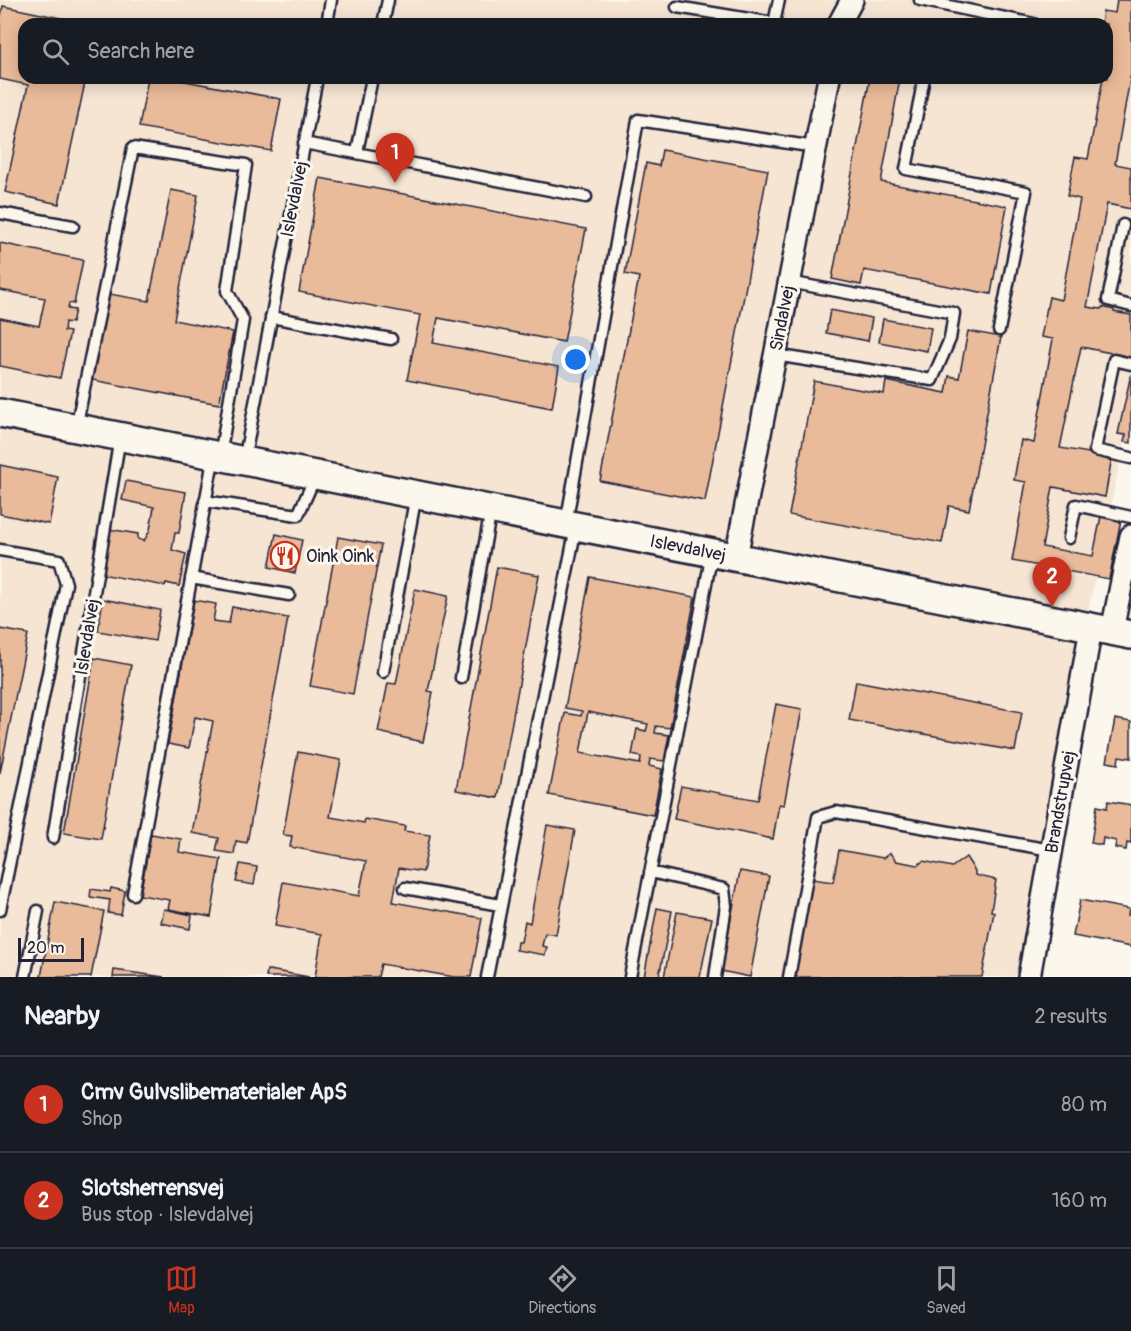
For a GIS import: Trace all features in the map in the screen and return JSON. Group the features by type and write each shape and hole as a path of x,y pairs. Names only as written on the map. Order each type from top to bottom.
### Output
{"street":[{"path":"842,18 852,0"},
{"name":"Sindalvej","path":"724,555 775,355 828,84"},
{"name":"Islevdalvej","path":"0,413 1111,631"},
{"name":"Brandstrupvej","path":"1029,977 1051,850 1111,631 1131,536"}],"lane":[{"path":"328,18 331,0"},
{"path":"384,18 387,0"},
{"path":"775,18 779,0"},
{"path":"920,0 1006,18"},
{"path":"677,8 742,18"},
{"name":"Islevdalvej","path":"226,457 271,317 315,84"},
{"path":"357,152 371,84"},
{"path":"923,84 906,169 1026,192 999,330"},
{"path":"487,977 571,525 638,120 815,147"},
{"path":"304,143 586,197"},
{"path":"76,428 133,148 246,165 226,291 243,320 226,457 206,501 133,894"},
{"path":"0,213 73,226"},
{"path":"1123,225 1108,300 1131,306"},
{"path":"775,355 932,380 950,339 954,313 789,282"},
{"path":"271,317 391,339"},
{"path":"1131,364 1114,360 1095,450 1131,458"},
{"name":"Islevdalvej","path":"53,838 120,437"},
{"path":"206,501 298,515 316,475"},
{"path":"383,672 416,495"},
{"path":"1069,537 1076,505 1131,517"},
{"path":"461,678 491,509"},
{"path":"0,550 59,560 66,584 0,910"},
{"path":"630,977 650,872 724,555"},
{"path":"191,578 289,595"},
{"path":"789,977 818,817 836,812 1051,850"},
{"path":"650,872 724,889 726,906 715,977"},
{"path":"405,888 500,905"},
{"path":"25,977 38,911"}],"shaded area":[{"path":"0,0 1131,0 1131,411 1078,658 1021,977 0,977"}],"building":[{"path":"1117,0 1131,0 1131,73 1115,164 1131,167 1131,209 1107,204 1087,307 1101,309 1102,307 1131,315 1131,357 1081,347 1060,448 1112,457 1105,497 1053,487 1042,547 1093,556 1101,516 1121,520 1109,579 1012,561 1026,482 1014,480 1021,440 1034,443 1053,339 1041,337 1049,297 1061,300 1080,199 1067,196 1075,157 1088,159 1102,84 1113,84 1113,18 1102,18 1103,11 1115,13"},
{"path":"3,6 60,18 18,18 18,83 0,79 0,20"},
{"path":"23,84 85,84 59,204 5,192 28,85"},
{"path":"147,84 201,84 281,99 271,151 139,127"},
{"path":"869,84 899,84 881,182 1007,206 991,294 864,270 861,285 832,279"},
{"path":"662,150 768,170 705,501 600,481 639,277 625,274 646,163 659,166"},
{"path":"320,178 586,229 564,342 438,318 433,343 559,367 552,408 407,380 420,315 299,292"},
{"path":"171,190 198,195 174,320 233,332 219,404 87,379 104,293 149,301"},
{"path":"0,243 83,260 74,304 69,303 68,309 75,310 72,323 65,322 64,331 70,332 60,378 0,366 0,318 39,326 45,298 0,290"},
{"path":"830,310 872,318 868,341 826,333"},
{"path":"883,319 931,328 927,351 879,342"},
{"path":"968,331 1001,337 969,510 949,506 942,543 789,515 814,381 884,394 886,381 946,393 949,376 959,378"},
{"path":"1131,374 1131,443 1124,442 1126,435 1118,434"},
{"path":"0,465 58,477 49,524 0,514"},
{"path":"126,481 186,492 179,533 175,533 172,550 186,554 179,586 166,583 165,586 101,574 109,529 138,534 138,539 144,541 150,530 154,507 122,500"},
{"path":"276,534 302,540 295,573 269,567"},
{"path":"338,537 381,545 353,694 310,686"},
{"path":"497,567 539,575 498,798 456,790"},
{"path":"590,577 695,597 670,728 656,726 655,733 669,735 664,761 650,759 649,766 662,769 653,815 549,795 565,713 581,716 582,711 565,708","holes":["588,712 648,724 646,731 637,729 632,755 641,757 640,764 580,753"]},
{"path":"415,589 448,596 428,691 433,692 423,742 378,732 388,683 396,684"},
{"path":"103,599 160,610 155,641 98,631"},
{"path":"194,600 216,604 213,621 229,623 232,607 288,618 247,843 236,841 234,854 216,851 219,838 192,833 213,721 195,717 189,748 168,744"},
{"path":"0,629 28,634 0,773"},
{"path":"94,658 131,665 101,839 64,833"},
{"path":"856,681 1022,712 1015,751 849,720"},
{"path":"776,704 802,709 784,805 779,804 773,839 674,819 681,786 758,800"},
{"path":"1115,719 1131,722 1131,758 1119,756 1118,764 1107,762"},
{"path":"298,752 341,760 330,817 364,823 365,819 405,826 404,831 430,835 423,872 399,868 393,902 482,918 471,977 454,977 381,964 378,977 315,977 322,934 275,926 283,882 359,896 366,861 290,847 292,836 283,835"},
{"path":"1108,801 1131,805 1131,844 1127,843 1126,850 1115,848 1116,841 1103,838 1102,845 1091,843 1097,806 1107,808"},
{"path":"547,825 575,830 556,935 545,933 542,946 547,947 545,955 516,950 517,942 521,942 525,921 530,923"},
{"path":"151,834 181,839 179,852 221,859 211,917 168,909 170,900 140,895"},
{"path":"839,850 883,858 890,853 896,861 918,865 923,861 952,867 966,857 975,875 996,880 991,911 994,912 982,977 796,977 795,969 812,879 833,882"},
{"path":"240,864 257,867 254,885 236,882"},
{"path":"740,871 769,876 750,977 721,971"},
{"path":"111,888 125,891 121,915 108,913 110,900 90,897 91,889 110,892"},
{"path":"1080,900 1129,909 1131,947 1073,936"},
{"path":"55,902 104,911 91,977 41,977"},
{"path":"657,908 672,911 659,977 644,977"},
{"path":"164,909 192,915 190,929 161,923"},
{"path":"677,912 712,918 700,977 664,977"},
{"path":"114,970 164,977 113,977"},
{"path":"267,970 269,970 309,977 266,977"}],"place":[{"name":"Cmv Gulvslibematerialer ApS","path":"395,183"},
{"name":"Oink Oink","path":"285,556"},
{"name":"Slotsherrensvej","path":"1052,607"}]}
